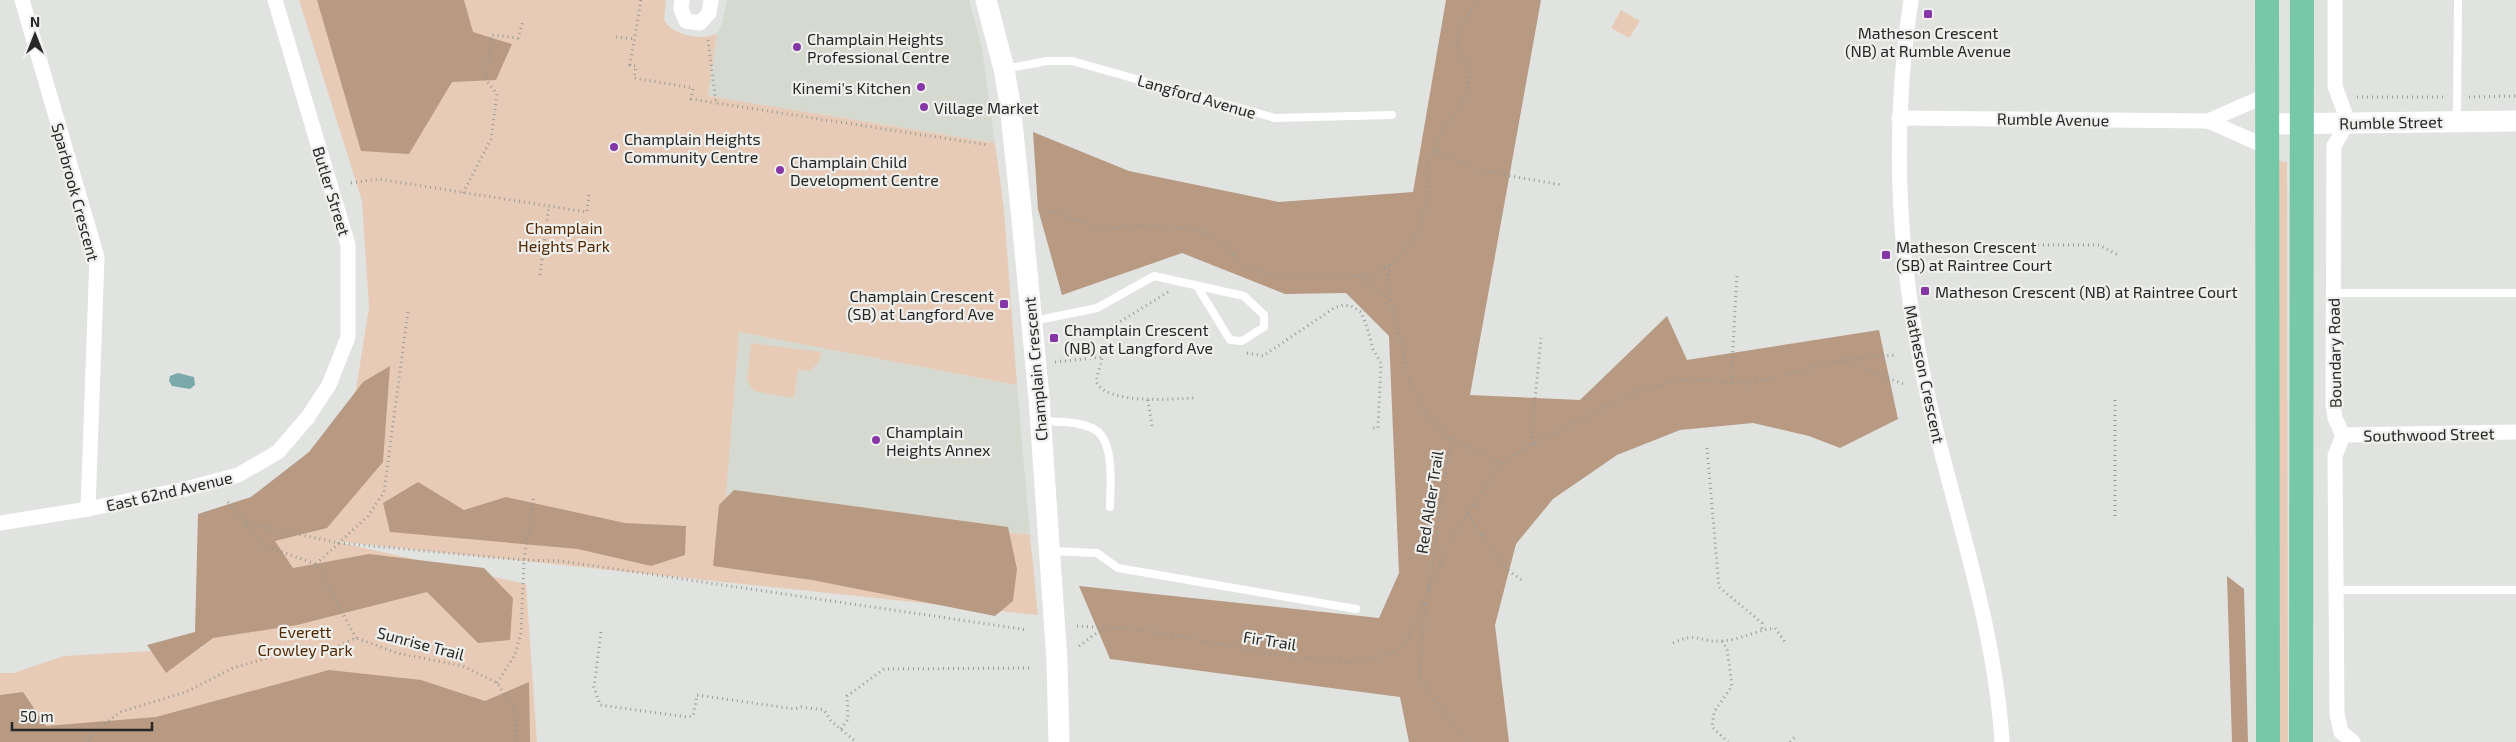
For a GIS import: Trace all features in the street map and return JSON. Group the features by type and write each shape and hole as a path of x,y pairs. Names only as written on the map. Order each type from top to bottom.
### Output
{"main road":[{"path":"2267,0 2268,742"},
{"name":"Boundary Road","path":"2301,742 2302,0"}],"street":[{"name":"Sparbrook Crescent","path":"22,0 97,257 88,509"},
{"name":"Butler Street","path":"275,0 348,244 348,337 329,385"},
{"path":"682,0 681,9 686,22 700,23 709,13 711,0"},
{"name":"Champlain Crescent","path":"986,0 1004,69 1010,104 1032,322 1057,661 1060,742"},
{"name":"Matheson Crescent","path":"1911,0 1904,48 1899,118 1899,191 1904,254 1917,348 1992,656 2002,742"},
{"path":"2335,0 2335,86 2348,122"},
{"name":"Rumble Avenue","path":"2208,121 2267,95"},
{"name":"Rumble Avenue","path":"1899,118 2208,121 2267,147"},
{"name":"Rumble Street","path":"2267,124 2516,120"},
{"name":"Boundary Road","path":"2343,434 2335,418 2332,404 2334,146 2348,122"},
{"name":"East 62nd Avenue","path":"0,523 88,509 185,489 238,475 278,452 308,417 329,385"},
{"name":"Southwood Street","path":"2343,434 2516,432"},
{"path":"2343,434 2335,456 2337,714 2339,725 2347,740"}],"lane":[{"path":"2457,121 2458,0"},
{"name":"Langford Avenue","path":"1004,69 1047,61 1072,61 1275,118 1392,115"},
{"path":"1032,322 1097,308 1154,276 1244,296 1264,315 1264,327 1242,341 1230,340 1197,286"},
{"path":"2332,293 2516,293"},
{"path":"1040,421 1075,422 1095,429 1107,446 1110,465 1110,507"},
{"path":"1048,550 1097,553 1118,568 1356,609"},
{"path":"2337,590 2516,590"}],"path":[{"path":"641,0 630,65 636,66 634,78 693,88 691,99 988,146"},
{"path":"1045,209 1093,226 1108,228 1147,226 1203,231 1221,241 1242,265 1270,275 1374,275 1390,265 1412,242 1419,228 1427,202 1427,168 1445,126 1460,109 1468,90 1470,70 1456,48 1458,32 1478,0"},
{"path":"463,193 491,139 497,94 486,80 492,34 518,38 523,20"},
{"path":"616,37 634,39"},
{"path":"708,40 716,103"},
{"path":"2347,95 2357,98 2446,96"},
{"path":"2470,96 2516,96"},
{"path":"1434,150 1482,171 1562,185"},
{"path":"351,183 378,179 587,212 589,193"},
{"path":"540,275 549,206"},
{"path":"1988,245 2099,245 2118,255"},
{"name":"Red Alder Trail","path":"1390,265 1388,279 1390,302 1411,387 1429,417 1451,440 1427,599 1419,675 1428,692 1467,742"},
{"path":"1357,275 1390,302"},
{"path":"1731,382 1737,275"},
{"path":"316,564 368,516 384,492 408,311"},
{"path":"1534,443 1532,432 1541,338"},
{"path":"1427,599 1454,534 1502,462 1534,443 1637,391 1684,379 1750,384 1840,360 1897,355"},
{"path":"1055,362 1101,357"},
{"path":"1840,360 1904,384"},
{"path":"2114,516 2115,397"},
{"path":"1148,400 1152,426"},
{"path":"1451,440 1502,462"},
{"path":"1707,448 1719,588 1762,623 1762,630"},
{"path":"517,742 514,709 497,683 515,655 521,633 524,560 534,495"},
{"path":"228,502 265,546 316,564 356,638"},
{"path":"1467,514 1505,568 1524,582"},
{"path":"246,523 339,543 524,560 561,561 1028,630"},
{"name":"Fir Trail","path":"1078,626 1142,630 1275,654 1348,663 1391,654 1406,643 1427,599"},
{"path":"1079,646 1103,628"},
{"path":"1673,643 1688,636 1722,641 1775,628 1785,642"},
{"path":"601,632 594,688 600,705 687,717 693,716 698,695 795,709 801,707 824,710 831,721 856,742"},
{"name":"Sunrise Trail","path":"88,742 92,734 120,712 186,692 233,668 284,653 333,648 356,638 397,653 463,666 497,683"},
{"path":"1722,641 1727,649 1732,686 1714,712 1712,727 1728,742"},
{"path":"841,729 848,719 847,696 884,669 1031,668"},
{"path":"1790,742 1795,737"}],"shaded area":[{"path":"317,0 464,0 473,32 512,44 496,80 452,82 409,154 361,151"},
{"path":"727,0 969,0 982,48 995,143 708,96 717,33 722,25"},
{"path":"1446,0 1541,0 1470,395 1580,400 1667,316 1687,360 1879,330 1898,419 1840,448 1809,436 1753,423 1680,430 1617,455 1553,499 1516,544 1495,625 1509,742 1409,742 1400,697 1110,659 1079,586 1379,618 1399,573 1389,336 1346,293 1285,294 1182,253 1062,295 1038,209 1033,132 1129,171 1279,202 1413,192"},
{"name":"Champlain Heights Annex","path":"739,332 1017,385 1030,535 726,495"},
{"path":"390,366 383,462 327,528 275,541 293,568 369,554 484,568 513,598 510,640 478,643 427,592 297,625 213,638 166,673 147,645 195,632 198,514 251,497 309,452 363,382"},
{"path":"418,482 464,510 506,497 625,523 686,526 685,555 651,566 578,549 390,532 383,503"},
{"path":"734,490 1008,527 1017,569 1013,601 995,616 812,580 713,566 719,505"},
{"path":"2227,576 2244,589 2248,742 2232,742"},
{"path":"329,670 421,680 485,701 529,682 530,742 0,742 0,695 23,692 46,726 156,717"}],"green space":[{"name":"Champlain Heights Park","path":"299,0 666,0 664,20 673,30 696,37 711,36 717,33 708,96 995,143 1004,210 1017,385 739,332 726,495 1030,535 1038,615 333,541 526,584 537,742 0,742 0,673 14,673 64,656 202,648 211,516 243,522 353,409 369,307 362,201"},
{"path":"1621,10 1640,21 1629,38 1611,28"},
{"path":"2277,161 2287,162 2288,742 2277,742"},
{"path":"751,343 821,352 819,362 810,371 798,369 794,398 754,391 747,380"}],"water":[{"path":"178,373 194,377 195,385 190,389 172,386 169,381 170,376"}],"place":[{"name":"Matheson Crescent (NB) at Rumble Avenue","path":"1928,14"},
{"name":"Champlain Heights Professional Centre","path":"797,47"},
{"name":"Kinemi's Kitchen","path":"921,87"},
{"name":"Village Market","path":"924,107"},
{"name":"Champlain Heights Community Centre","path":"614,147"},
{"name":"Champlain Child Development Centre","path":"780,170"},
{"name":"Matheson Crescent (SB) at Raintree Court","path":"1886,255"},
{"name":"Matheson Crescent (NB) at Raintree Court","path":"1925,291"},
{"name":"Champlain Crescent (SB) at Langford Ave","path":"1004,304"},
{"name":"Champlain Crescent (NB) at Langford Ave","path":"1054,338"},
{"name":"Champlain Heights Annex","path":"876,440"}],"park label":[{"name":"Everett Crowley Park","path":"305,640"}]}
